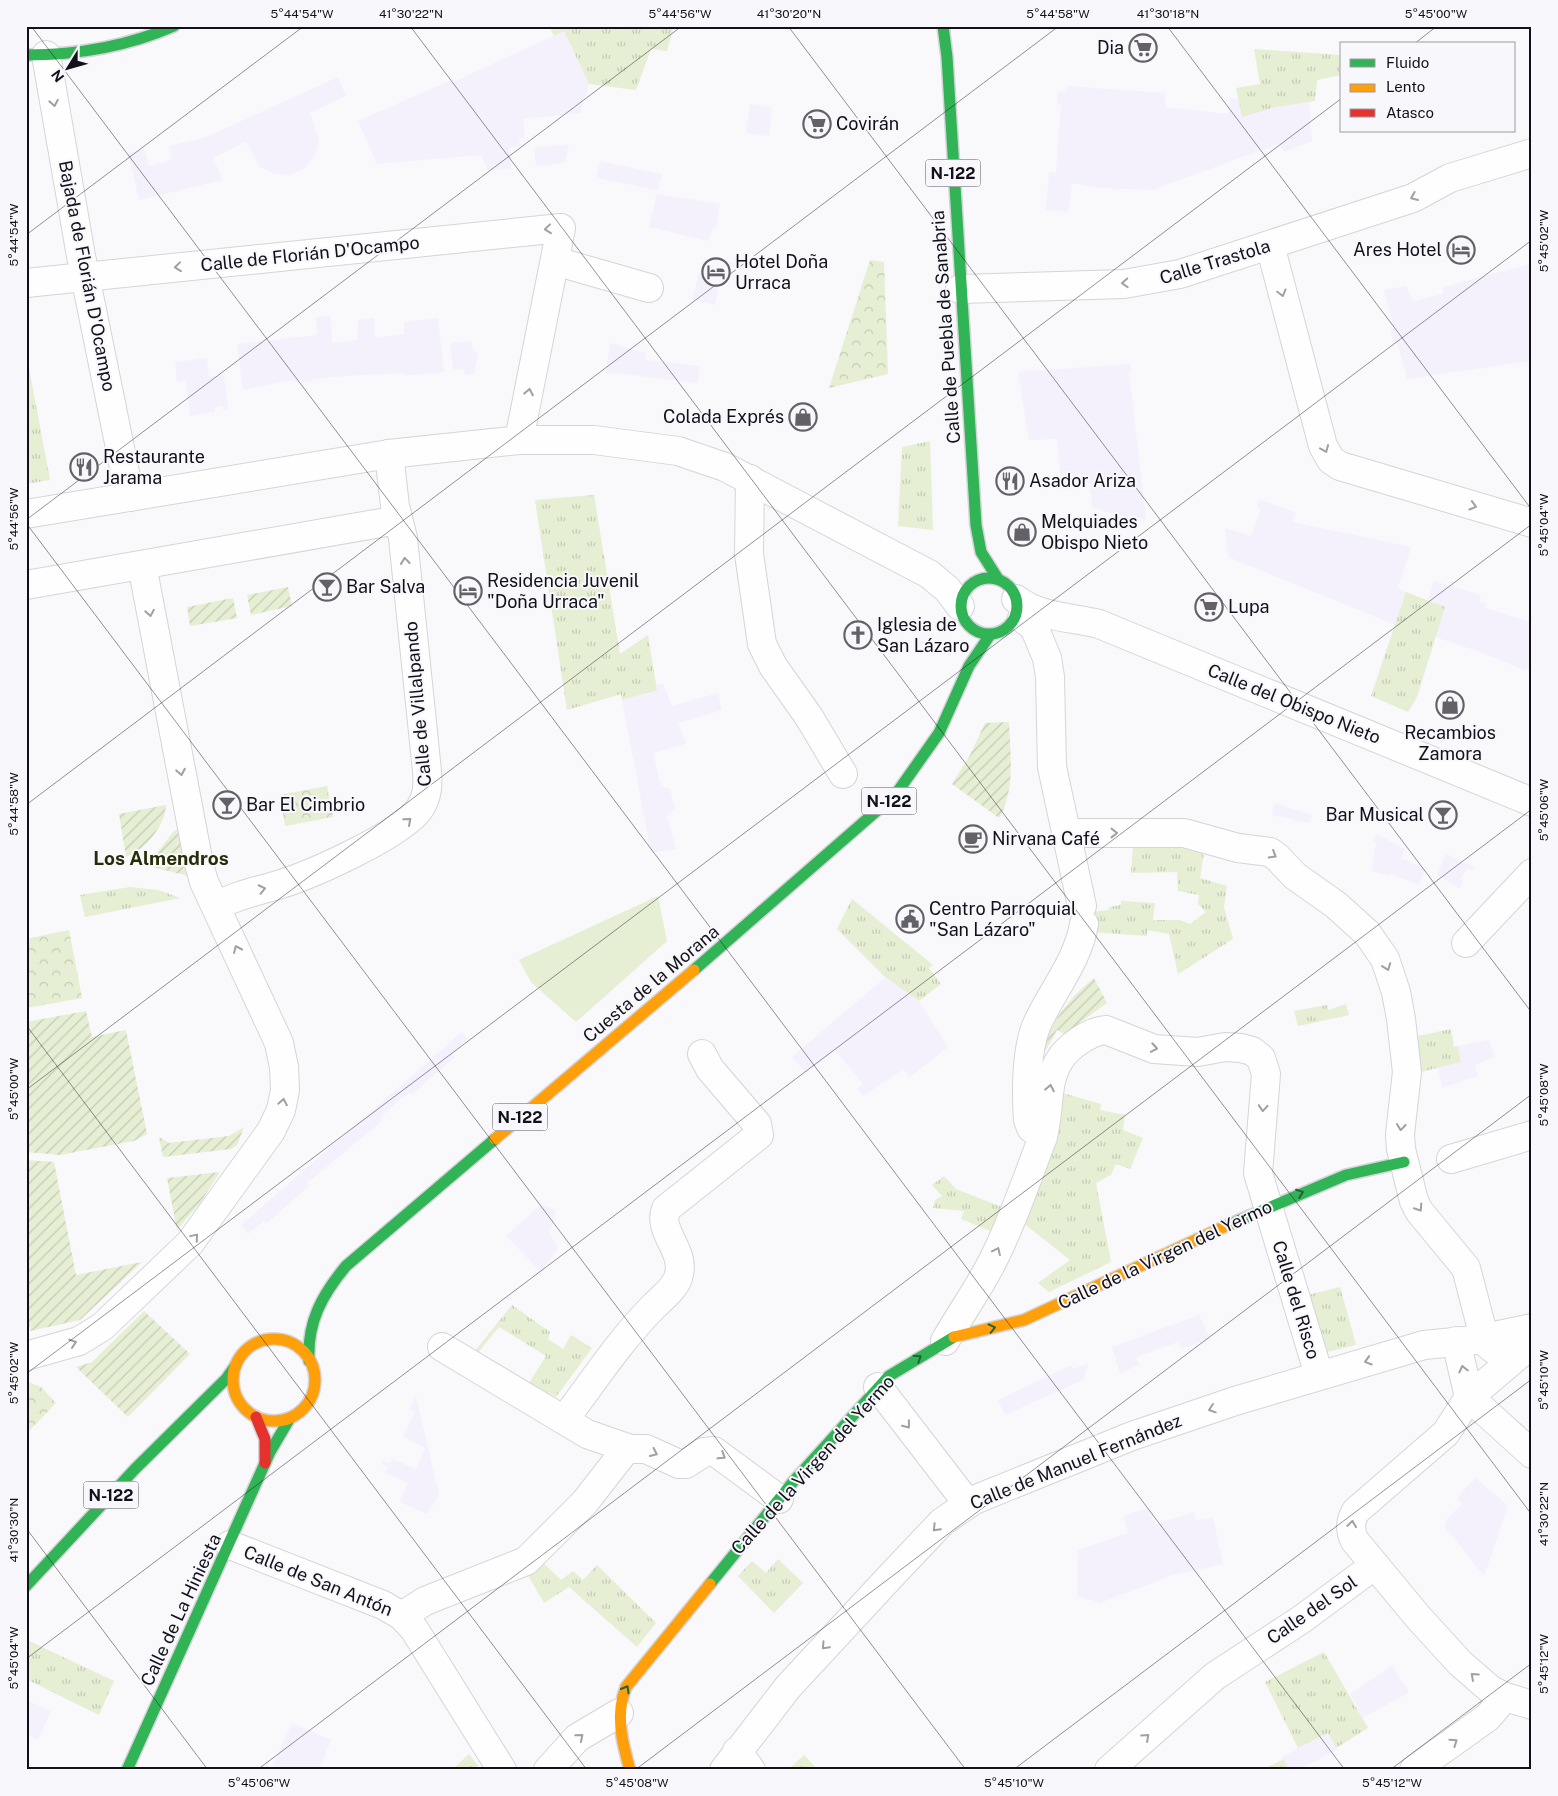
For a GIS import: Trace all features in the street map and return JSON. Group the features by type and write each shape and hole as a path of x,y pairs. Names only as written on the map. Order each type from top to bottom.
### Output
{"main road":[{"path":"36,55 101,50 150,36 174,26"},
{"name":"Calle de Puebla de Sanabria","path":"943,26 947,57 960,289 977,534 977,560 966,605"},
{"name":"Calle de Puebla de Sanabria","path":"947,57 953,26"},
{"name":"Calle de Puebla de Sanabria","path":"977,534 981,552 998,580"},
{"path":"998,580 983,578 966,605 981,634 1010,618"},
{"name":"N-122","path":"998,580 1009,586 1010,618"},
{"name":"Cuesta de la Morana","path":"964,676 968,644 966,605"},
{"name":"Cuesta de la Morana","path":"304,1312 363,1251 779,898 896,794 915,770 935,739 976,651 1010,618"},
{"name":"Calle de la Virgen del Yermo","path":"630,1770 623,1746 619,1713 621,1698 630,1682 779,1499 878,1387 890,1376 945,1341 1024,1320 1268,1206 1346,1175 1404,1162"},
{"name":"Cuesta de la Morana","path":"309,1360 308,1341 312,1320 326,1290"},
{"name":"N-122","path":"26,1586 135,1469 226,1379 242,1355 250,1347 272,1339 288,1327"},
{"path":"272,1339 294,1344 309,1360"},
{"name":"N-122","path":"290,1418 304,1408 313,1393 314,1371 309,1360"},
{"name":"N-122","path":"236,1365 233,1387 243,1407 256,1418"},
{"name":"N-122","path":"198,1407 222,1401 243,1407"},
{"path":"256,1418 273,1421 290,1418"},
{"name":"Calle de La Hiniesta","path":"256,1418 261,1424 267,1446 264,1465"},
{"name":"Calle de La Hiniesta","path":"127,1770 230,1545 264,1465 282,1429 290,1418"}],"street":[{"name":"Bajada de Florián D'Ocampo","path":"36,55 85,277 130,497"},
{"name":"Calle Trastola","path":"960,289 1146,282 1194,270 1414,198 1457,175 1532,153"},
{"name":"Calle de Florián D'Ocampo","path":"26,283 561,228 519,440"},
{"path":"1270,245 1323,446 1331,460 1340,466 1532,523"},
{"path":"554,261 649,288"},
{"path":"26,514 389,454 519,440 594,440 654,447 702,458 750,479 922,571 954,583 966,605"},
{"name":"Calle de Villalpando","path":"216,906 247,892 290,881 387,836 410,820 425,799 427,771 403,538 398,520 389,454"},
{"path":"750,479 749,554 762,644 772,666 809,717 843,774"},
{"path":"26,585 398,520"},
{"path":"26,1356 79,1342 94,1333 199,1233 278,1120 284,1100 285,1078 279,1042 204,882 195,850 142,565"},
{"name":"Calle del Obispo Nieto","path":"1010,618 1027,607 1099,624 1532,802"},
{"path":"1050,689 1060,616"},
{"path":"945,1341 997,1253 1043,1136 1031,1128 1028,1120 1032,1037 1054,990 1077,951 1083,915 1052,767 1050,689 1047,658 1034,628 1010,618"},
{"path":"1066,833 1184,833 1238,848 1270,852 1277,856 1295,876 1336,905 1358,925 1385,960 1396,992 1407,1067 1400,1134 1404,1162 1417,1207 1466,1268 1484,1338 1495,1351 1525,1350"},
{"path":"1466,943 1532,873"},
{"name":"Calle del Risco","path":"1043,1136 1050,1088 1058,1063 1074,1045 1098,1032 1109,1031 1152,1049 1198,1052 1224,1047 1241,1048 1252,1051 1261,1058 1266,1074 1258,1170 1319,1375"},
{"path":"564,1420 642,1318 677,1280 680,1271 679,1256 664,1221 666,1209 759,1135 757,1124 710,1068 702,1054"},
{"path":"1451,1159 1532,1135"},
{"name":"Calle de Manuel Fernández","path":"737,1764 788,1687 942,1522 968,1504 1132,1436 1319,1375 1414,1347 1484,1338 1532,1328"},
{"path":"1456,1341 1469,1397 1532,1454"},
{"path":"442,1347 587,1434 627,1448 646,1449 682,1465 704,1452 714,1451 779,1499"},
{"name":"Calle del Sol","path":"1109,1770 1215,1676 1302,1619 1375,1565 1353,1538 1351,1531 1356,1511 1446,1433 1469,1397 1525,1350"},
{"path":"878,1387 968,1504"},
{"path":"402,1616 424,1601 526,1562 585,1502 627,1448"},
{"name":"Calle de San Antón","path":"230,1545 384,1606 402,1616 419,1637 502,1770"},
{"path":"1375,1565 1449,1653 1485,1686 1505,1697 1532,1705"},
{"path":"1414,1770 1488,1717 1505,1697"},
{"path":"548,1770 578,1738 619,1713"}],"shaded area":[{"path":"564,31 589,85 580,113 523,119 525,138 519,139 520,147 509,148 511,168 488,171 481,155 377,164 358,121 449,81 451,83"},
{"path":"338,77 346,96 310,113 319,140 315,155 305,168 291,175 275,174 260,167 246,142 213,158 223,180 139,200 128,153 144,149 149,166 172,160 169,146 204,138"},
{"path":"1067,86 1165,93 1165,107 1228,114 1230,98 1239,100 1242,116 1276,107 1309,102 1312,141 1284,152 1279,144 1157,188 1156,190 1098,188 1072,183 1068,212 1046,210 1049,172 1056,173 1061,104 1057,103 1058,91 1066,92"},
{"path":"750,104 772,107 769,136 746,133"},
{"path":"569,144 565,163 536,166 534,148"},
{"path":"600,161 662,174 658,190 596,178"},
{"path":"657,194 720,204 716,228 713,228 708,241 649,227"},
{"path":"1532,264 1532,361 1407,379 1398,344 1394,344 1390,329 1394,328 1384,290 1406,286 1413,301 1443,294 1443,288 1465,281"},
{"path":"699,273 721,278 715,305 692,300"},
{"path":"331,316 332,343 357,340 358,320 374,318 375,338 404,334 404,322 438,318 444,372 404,376 403,373 331,377 301,382 301,380 289,381 243,390 237,344 317,335 316,317"},
{"path":"472,341 473,350 478,353 474,374 465,375 464,369 453,370 450,343"},
{"path":"610,343 646,353 646,360 700,366 698,383 606,372"},
{"path":"207,358 209,377 224,375 228,409 223,410 222,406 215,407 215,412 190,416 186,381 177,382 175,362"},
{"path":"1131,364 1131,371 1129,372 1146,519 1120,516 1092,507 1090,483 1072,484 1072,489 1062,490 1057,439 1029,440 1018,372"},
{"path":"1259,499 1296,513 1293,522 1411,547 1398,588 1406,592 1395,625 1228,557 1225,528 1251,536 1261,508 1257,506"},
{"path":"1434,581 1481,595 1479,602 1487,604 1485,608 1532,622 1532,669 1528,668 1526,671 1486,654 1435,637 1445,607 1428,600"},
{"path":"663,683 672,706 718,693 722,710 678,723 686,744 653,753 661,786 670,789 675,809 667,816 676,849 651,853 622,700 657,690 656,685"},
{"path":"1274,803 1312,815 1310,823 1272,815"},
{"path":"1377,834 1405,849 1401,858 1425,868 1419,885 1391,874 1390,876 1371,871 1376,843 1373,842"},
{"path":"1446,854 1475,867 1472,871 1468,868 1460,879 1463,882 1459,888 1437,875"},
{"path":"886,977 919,1001 948,1047 910,1077 903,1070 863,1096 857,1089 863,1084 835,1050 806,1073 792,1057"},
{"path":"462,1032 468,1039 452,1053 455,1057 412,1094 410,1092 395,1104 380,1118 382,1121 307,1183 309,1186 266,1224 264,1221 248,1234 241,1225"},
{"path":"1489,1040 1494,1057 1475,1065 1478,1076 1442,1088 1438,1068 1461,1062 1458,1046"},
{"path":"541,1205 556,1210 550,1234 558,1248 541,1272 506,1236"},
{"path":"1199,1315 1210,1339 1181,1349 1178,1342 1136,1357 1139,1365 1120,1373 1112,1347"},
{"path":"1089,1363 1083,1380 1005,1415 998,1400 1071,1365 1073,1369"},
{"path":"416,1396 439,1495 427,1514 400,1502 408,1483 385,1473 388,1467 382,1464 383,1461 390,1463 392,1459 416,1469 425,1448 403,1437 415,1412 409,1409"},
{"path":"1475,1478 1508,1506 1484,1576 1445,1527 1447,1519 1462,1504 1457,1498"},
{"path":"1148,1508 1155,1525 1194,1512 1196,1520 1213,1518 1223,1564 1170,1576 1100,1603 1077,1596 1078,1550 1128,1533 1123,1516"},
{"path":"1392,1666 1409,1692 1363,1718 1350,1694"},
{"path":"26,1700 51,1711 38,1740 26,1734"},
{"path":"292,1723 331,1740 319,1770 283,1770 273,1765"},
{"path":"1328,1733 1337,1750 1298,1770 1289,1770 1282,1757"}],"green space":[{"path":"549,26 674,26 667,51 651,49 636,90 589,84 564,31 554,36"},
{"path":"1254,49 1340,55 1340,75 1317,80 1315,101 1276,107 1242,117 1236,88 1260,84"},
{"path":"870,260 884,262 888,374 829,388"},
{"path":"26,352 50,480 26,484"},
{"path":"930,441 933,530 898,526 902,447"},
{"path":"594,495 620,654 648,635 657,690 622,700 621,694 567,710 535,500"},
{"path":"288,587 292,606 251,615 247,595"},
{"path":"1406,592 1445,607 1417,697 1408,712 1371,696"},
{"path":"233,598 237,618 190,626 187,607"},
{"path":"1009,722 1010,784 999,818 952,784 970,755 985,723"},
{"path":"327,786 333,817 285,826 280,795"},
{"path":"166,805 162,821 153,836 140,849 126,857 119,814"},
{"path":"180,829 189,876 152,867 149,863 174,831"},
{"path":"1133,847 1176,847 1204,853 1200,878 1227,886 1224,907 1233,939 1178,974 1169,934 1147,930 1147,936 1093,932 1092,912 1108,910 1109,907 1121,905 1121,901 1155,903 1153,920 1180,920 1190,924 1206,912 1198,904 1199,895 1178,891 1177,872 1131,873"},
{"path":"130,887 158,890 180,898 85,917 80,895"},
{"path":"658,896 667,941 576,1022 531,982 519,960"},
{"path":"852,899 933,965 929,968 941,984 919,1001 884,976 837,929"},
{"path":"69,930 82,998 26,1008 26,939"},
{"path":"1094,978 1107,1003 1064,1034 1057,1030 1046,1050 1043,1050 1051,1029 1062,1010"},
{"path":"1346,1004 1349,1015 1298,1026 1294,1011 1327,1005 1328,1010"},
{"path":"86,1011 92,1037 126,1030 147,1134 134,1141 60,1155 26,1152 26,1022"},
{"path":"1451,1029 1454,1047 1458,1046 1461,1062 1417,1073 1413,1037"},
{"path":"1059,1092 1101,1104 1100,1110 1125,1115 1123,1130 1143,1138 1130,1169 1116,1164 1111,1175 1096,1183 1111,1262 1049,1292 1038,1283 1070,1260 1022,1222"},
{"path":"244,1127 237,1145 231,1149 163,1157 159,1137 169,1143 229,1136"},
{"path":"26,1160 54,1162 76,1275 142,1262 80,1320 30,1331 26,1311"},
{"path":"220,1172 200,1203 177,1230 167,1178"},
{"path":"944,1176 956,1189 1004,1208 993,1232 961,1219 964,1211 933,1208 935,1200 942,1196 932,1185"},
{"path":"1340,1287 1356,1345 1319,1354 1304,1296"},
{"path":"512,1305 550,1332 548,1339 563,1349 571,1335 592,1348 556,1397 529,1383 546,1356 499,1327 477,1354 474,1352"},
{"path":"144,1311 190,1354 128,1417 76,1367 92,1362"},
{"path":"26,1381 41,1387 56,1403 26,1434"},
{"path":"778,1559 803,1583 774,1613 738,1576 752,1561 766,1573"},
{"path":"540,1560 561,1580 573,1571 583,1580 597,1565 656,1623 637,1647 569,1587 544,1603 525,1570"},
{"path":"27,1640 114,1681 99,1715 26,1679"},
{"path":"1324,1652 1368,1728 1336,1748 1328,1733 1298,1748 1265,1682"},
{"path":"469,1754 478,1766 473,1770 452,1770"},
{"path":"804,1755 818,1770 788,1770"},
{"path":"1284,1759 1289,1770 1264,1769"}],"traffic: fast":[{"path":"26,55 45,55 101,48 138,39 174,26"},
{"path":"943,26 947,57 976,525 981,552 998,579"},
{"path":"984,578 994,578 1009,586 1015,595 1017,606 1015,617 1009,626 994,634 984,634 973,629 966,622 961,611 961,601 966,590 973,583 984,578"},
{"path":"694,970 896,794 939,733 969,666 990,635"},
{"path":"309,1361 311,1334 318,1310 323,1299 346,1266 495,1139"},
{"path":"1228,1225 1346,1175 1404,1162"},
{"path":"710,1584 793,1482 889,1376 954,1337"},
{"path":"26,1586 135,1469 226,1379 236,1365"},
{"path":"127,1770 270,1452 290,1418"}],"traffic: slow":[{"path":"495,1139 694,970"},
{"path":"954,1337 1024,1320 1228,1225"},
{"path":"274,1339 290,1342 303,1351 312,1364 315,1380 312,1396 303,1409 290,1418 274,1421 258,1418 245,1409 236,1396 233,1380 236,1364 245,1351 258,1342 274,1339"},
{"path":"630,1770 622,1739 620,1718 626,1687 710,1584"}],"traffic: jam":[{"path":"256,1417 265,1439 265,1463"}],"place":[{"name":"Dia","path":"1143,48"},
{"name":"Covirán","path":"817,124"},
{"name":"Ares Hotel","path":"1461,250"},
{"name":"Hotel Doña Urraca","path":"716,272"},
{"name":"Colada Exprés","path":"803,417"},
{"name":"Restaurante Jarama","path":"84,467"},
{"name":"Asador Ariza","path":"1010,481"},
{"name":"Melquiades Obispo Nieto","path":"1022,532"},
{"name":"Bar Salva","path":"327,587"},
{"name":"Residencia Juvenil \"Doña Urraca\"","path":"468,591"},
{"name":"Lupa","path":"1209,607"},
{"name":"Iglesia de San Lázaro","path":"858,635"},
{"name":"Recambios Zamora","path":"1450,705"},
{"name":"Bar El Cimbrio","path":"227,805"},
{"name":"Bar Musical","path":"1443,815"},
{"name":"Nirvana Café","path":"973,839"},
{"name":"Centro Parroquial \"San Lázaro\"","path":"910,919"}],"district":[{"name":"Los Almendros","path":"161,858"}]}
